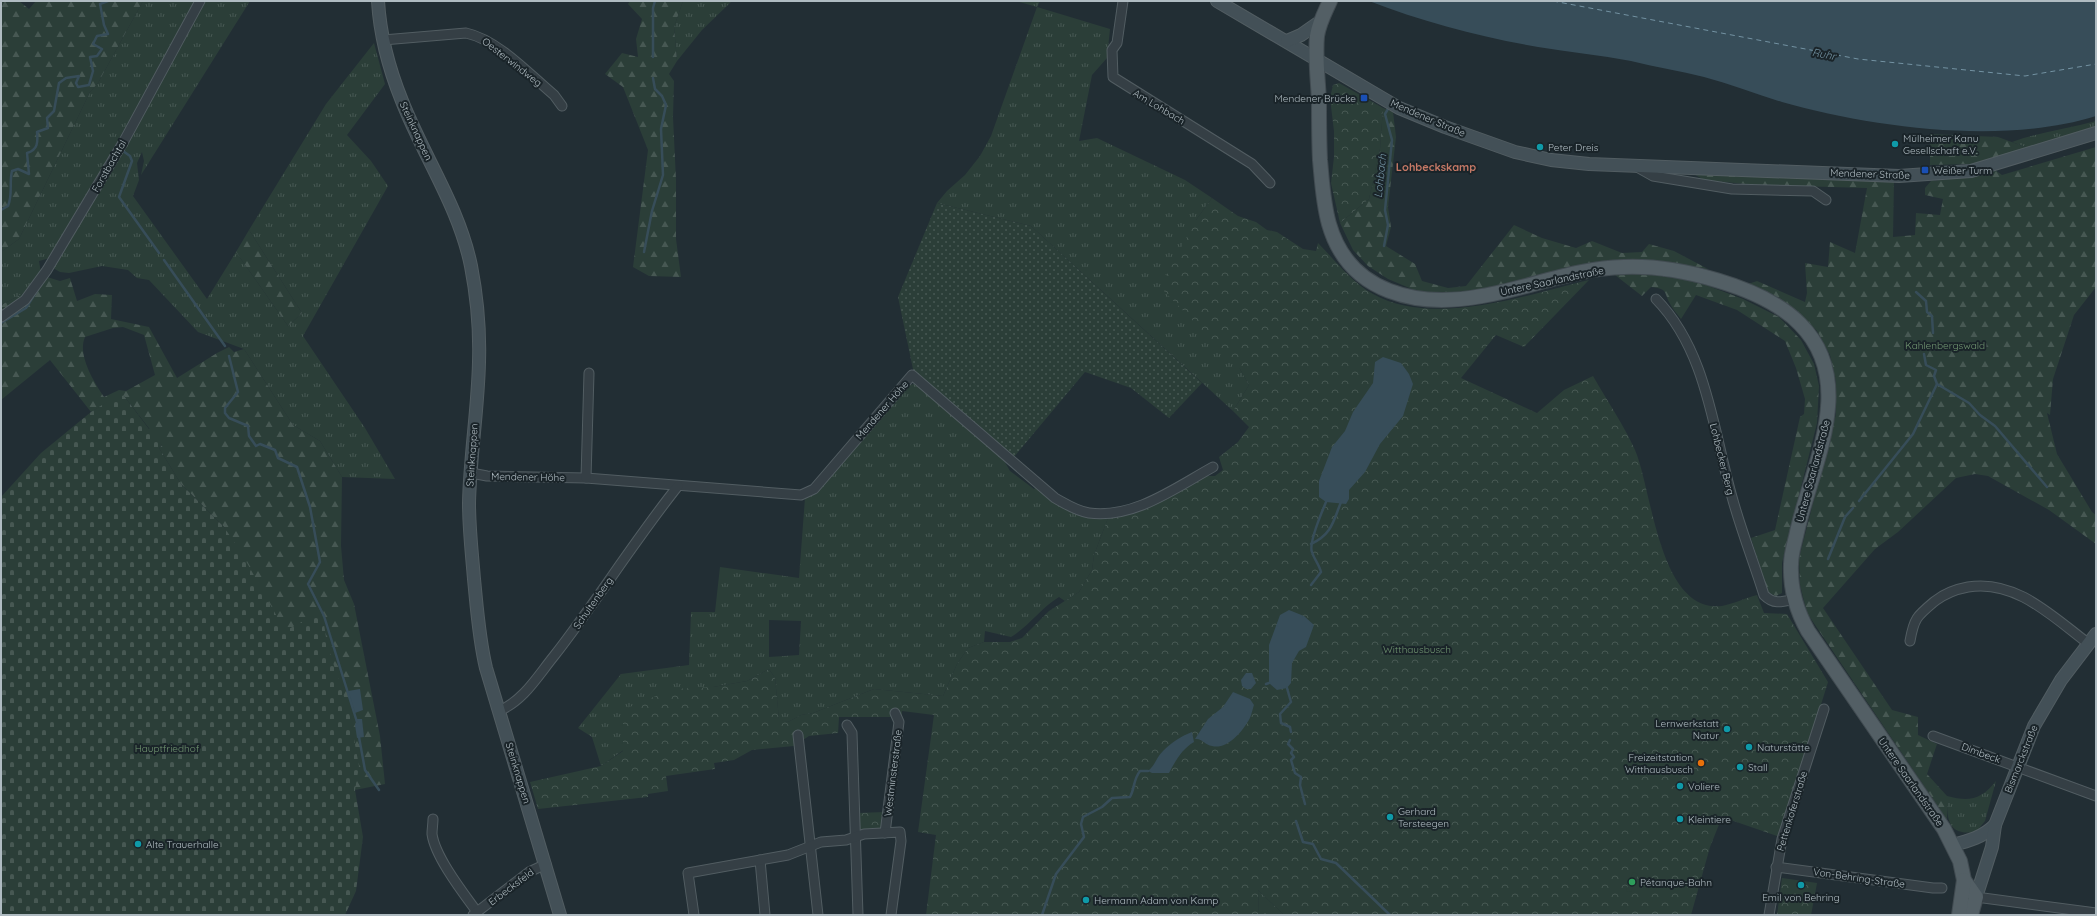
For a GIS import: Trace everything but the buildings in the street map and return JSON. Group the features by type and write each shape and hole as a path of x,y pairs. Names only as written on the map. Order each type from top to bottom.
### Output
{"main road":[{"path":"1316,59 1317,35 1330,1"},
{"name":"Untere Saarlandstraße","path":"1316,59 1322,185 1329,226 1347,261 1359,273 1375,284 1396,294 1417,299 1459,300 1484,296 1588,272 1623,266 1658,268 1709,278 1740,288 1786,313 1811,337 1823,358 1828,382 1828,408 1824,435 1801,515 1790,561 1794,599 1808,631 1944,830 1960,861 1964,880"},
{"path":"1964,880 1976,897 1971,915"},
{"path":"1959,915 1964,880"}],"street":[{"name":"Forstbachtal","path":"1,317 25,300 47,270 124,141 200,1"},
{"name":"Steinknappen","path":"378,1 383,40 402,102 449,200 463,236 471,267 479,336 479,363 471,472 470,536 481,645 499,712 546,864 560,915"},
{"name":"Am Lohbach","path":"1123,1 1117,43 1112,50 1113,77 1252,164 1270,183"},
{"name":"Mendener Straße","path":"1217,1 1407,112 1515,152 1564,162 1637,167 1899,176 1926,175 1971,171 2096,132"},
{"path":"1286,41 1301,35 1322,19"},
{"name":"Oesterwindweg","path":"383,40 466,33 479,36 491,43 554,95 562,106"},
{"name":"Mendener Straße","path":"1637,167 1653,176 1732,189 1813,191 1826,200"},
{"name":"Lohbecker Berg","path":"1656,299 1672,314 1692,353 1704,385 1732,498 1764,595 1770,602 1776,603 1794,599"},
{"path":"586,478 589,373"},
{"name":"Mendener Höhe","path":"471,472 487,476 586,478 802,495 814,489 912,375 1055,498 1073,508 1088,513 1113,514 1128,511 1157,498 1213,467"},
{"name":"Schultenberg","path":"499,712 520,699 578,624 652,518 678,486"},
{"path":"1910,641 1913,623 1940,597 1960,589 1983,585 2020,595 2092,639"},
{"name":"Bismarckstraße","path":"1976,897 1992,847 1995,825 2017,765 2034,726 2047,702 2092,639"},
{"name":"Pettenkoferstraße","path":"1769,915 1782,839 1824,709"},
{"name":"Westminsterstraße","path":"885,833 899,722 895,713"},
{"path":"847,725 852,733 858,915"},
{"path":"798,735 818,915"},
{"name":"Dimbeck","path":"1933,736 2017,765 2096,796"},
{"name":"Erbecksfeld","path":"433,819 432,835 440,855 475,914 529,872 546,864"},
{"path":"1952,845 1971,840 1987,833 1995,825"},
{"path":"694,915 688,873 754,863 760,860 788,855 821,842 846,840 855,836 900,832 901,841 891,915"},
{"path":"760,860 765,915"},
{"name":"Von-Behring-Straße","path":"1776,867 1942,888"},
{"path":"1976,897 2096,913"}],"green space":[{"path":"1,1 19,1 29,9 36,1 143,1 98,83 90,92 19,239 1,252"},
{"path":"143,1 250,1 141,175 144,161 142,152 137,163 139,180 133,196 207,299 236,252 288,326 302,313 249,230 326,104 374,43 385,84 347,135 371,161 388,186 303,336 365,428 395,479 342,477 320,441 293,425 244,349 198,332 149,280 137,278 128,270 102,266 69,273 60,272 53,268 50,258 39,261 41,273 28,291 1,305 1,252 19,239 90,92 98,83"},
{"path":"630,1 683,1 674,27 677,61 669,74 674,81 673,117 676,180 676,239 681,277 649,276 633,267 648,150 623,87 605,74 622,53 638,57 636,39 642,19 628,4"},
{"path":"683,1 732,1 702,30 677,61 674,27"},
{"path":"1016,1 1040,1 1037,7"},
{"path":"1037,7 1110,29 1107,58 1092,75 1079,141 1097,138 1185,180 1212,198 1196,220 1240,369 1249,385 1233,411 1031,226 937,203 947,191 965,175 980,156 991,136"},
{"path":"1339,83 1383,108 1380,149 1369,199 1340,223 1331,183 1334,157 1334,131 1330,98 1333,85"},
{"path":"1383,108 1393,112 1396,137 1388,207 1391,227 1386,246 1415,264 1422,281 1448,288 1466,286 1514,225 1542,238 1576,248 1592,241 1622,253 1642,252 1649,244 1674,251 1708,269 1646,261 1611,260 1458,294 1419,292 1388,279 1368,266 1353,250 1340,223 1369,199 1380,149"},
{"path":"2096,121 2096,126 2028,148 2012,142 2033,136"},
{"path":"1930,134 1998,137 2028,148 1971,164 1930,165"},
{"name":"Kahlenbergswald","path":"2096,147 2096,287 2074,315 2053,379 2050,415 2047,413 2057,454 2092,512 2096,515 2096,544 2049,510 1988,476 1975,474 1956,478 1898,532 1875,549 1823,608 1892,710 1918,717 1918,735 1937,744 1927,774 1947,796 1947,820 1807,613 1800,585 1799,558 1836,414 1836,382 1830,355 1817,331 1801,315 1748,284 1757,281 1805,302 1807,293 1805,263 1828,267 1830,242 1855,253 1867,188 1756,185 1704,180 1692,173 1894,180 1893,237 1915,235 1916,213 1940,215 1943,199 1925,195 1925,188 1931,181 1959,178 1995,170 2002,175"},
{"name":"Witthausbusch","path":"1212,198 1238,216 1256,222 1267,230 1277,232 1303,249 1316,251 1318,243 1358,284 1373,294 1397,304 1424,308 1452,308 1480,305 1509,300 1589,280 1524,347 1496,335 1461,378 1537,413 1564,390 1593,376 1621,422 1635,450 1661,546 1671,570 1684,590 1701,603 1722,606 1757,595 1764,613 1787,614 1828,682 1780,837 1722,817 1710,847 1691,915 1284,915 1258,890 1259,915 926,915 936,835 918,832 934,715 902,711 902,717 839,717 838,733 809,736 794,746 752,750 734,760 714,763 715,769 666,776 668,791 648,794 648,797 538,809 530,782 601,766 623,751 623,710 672,689 713,687 747,681 769,669 775,678 779,719 788,722 801,715 813,713 874,689 943,696 957,664 968,648 984,642 1010,642 1022,638 1049,611 1079,592 1092,570 1094,555 1108,518 1203,476 1215,476 1223,470 1219,457 1238,442 1249,427 1233,411 1249,385 1240,369 1160,287 1196,220"},
{"path":"937,203 1031,226 1202,383 1169,418 1131,388 1085,372 1014,457 914,374 898,297"},
{"path":"249,230 302,313 288,326 236,252"},
{"path":"1640,273 1695,281 1743,299 1779,317 1801,340 1814,364 1819,386 1817,423 1782,563 1782,593 1776,596 1768,592 1751,538 1775,530 1800,417 1804,414 1805,399 1796,368 1785,341 1737,310 1696,295 1681,319 1662,289 1651,287 1642,296 1615,275"},
{"path":"47,277 60,281 70,278 77,301 95,294 112,295 111,319 149,327 177,378 229,347 234,352 244,349 293,425 320,441 342,477 341,546 344,580 354,604 380,736 385,784 355,790 224,527 181,484 159,448 162,445 124,396 118,396 91,412 50,360 1,400 1,305 28,291 36,292","holes":["123,327 144,335 155,375 126,391 119,390 104,397 91,376 85,360 83,352 85,337 113,328"]},
{"path":"917,384 1002,457 1010,471 1034,489 1037,486 1056,502 1108,518 1094,555 1092,570 1079,592 1065,601 1059,597 1046,606 1024,628 1011,637 985,631 984,642 968,648 957,664 943,696 874,689 813,713 801,715 788,722 779,720 775,678 769,669 747,681 713,687 601,766 592,737 578,728 621,674 689,665 691,612 715,612 720,567 799,578 805,498 816,494 906,385","holes":["769,620 801,621 799,655 769,657"]},
{"name":"Hauptfriedhof","path":"118,395 124,396 149,429 152,429 162,445 159,448 181,484 224,527 242,554 285,631 322,611 327,644 349,712 359,766 355,790 363,837 356,891 345,915 1,915 1,497 41,453 91,412"},
{"path":"1996,781 1985,821 1976,832 1966,833 1954,828 1947,812 1947,796 1962,799 1974,798 1980,796"},
{"path":"885,812 884,827 880,829 858,831 858,813"},
{"name":"Pétanque-Bahn","path":"1633,872 1638,874 1631,892 1626,891"},
{"path":"1782,878 1817,883 1811,915 1777,915"},
{"path":"1258,890 1284,915 1259,915"}],"water":[{"name":"Ruhr","path":"1369,1 2096,1 2096,116 2060,125 2021,130 1939,130 1898,126 1818,111 1782,102 1704,77 1631,61 1495,39 1410,16"},
{"path":"1383,357 1401,363 1409,374 1413,384 1403,416 1380,444 1365,472 1349,490 1349,499 1346,504 1326,502 1319,497 1319,481 1332,447 1345,431 1353,412 1373,383 1375,362"},
{"path":"1289,610 1304,616 1314,625 1306,647 1299,651 1292,663 1291,683 1287,688 1277,690 1269,683 1269,645 1280,615"},
{"path":"1246,673 1252,673 1256,683 1251,689 1246,689 1242,686 1241,680"},
{"path":"360,689 363,710 355,713 348,691"},
{"path":"1233,692 1250,699 1254,705 1250,719 1241,731 1223,746 1217,747 1195,739 1208,719 1223,707"},
{"path":"357,719 362,719 364,737 357,738 355,725"},
{"path":"1192,732 1194,742 1183,751 1169,773 1152,773 1148,771 1166,748"}],"waterway":[{"path":"1,210 8,206 11,193 12,171 18,169 29,174 27,153 31,152 35,148 37,132 48,128 47,118 54,111 59,83 66,78 79,76 76,83 78,87 89,85 93,71 90,57 97,56 102,49 93,44 97,36 108,34 104,25 100,4 108,1"},
{"path":"653,57 653,8 655,1"},
{"path":"644,252 652,211 663,175 661,129 666,105 662,96 655,89 653,78"},
{"name":"Lohbach","path":"1384,246 1388,225 1385,210 1392,140 1385,114 1388,109"},
{"path":"124,149 123,151 130,156 132,161 119,197 159,253"},
{"path":"164,260 225,346"},
{"path":"1,323 26,308 38,289"},
{"path":"1916,292 1926,301 1927,312 1932,316 1933,333"},
{"path":"1924,354 1926,365 1936,370 1934,376 1937,384 1969,403 1980,415 1995,426 2047,487"},
{"path":"229,356 238,392 225,408 225,413 229,418 248,426 249,436 256,446 260,444 275,450 278,458 297,467 310,507 320,562 308,584 324,616 357,722"},
{"path":"1859,501 1913,434 1937,384"},
{"path":"1311,585 1321,572 1311,548 1316,527 1326,502"},
{"path":"1311,544 1328,532 1341,502"},
{"path":"1828,559 1845,517 1853,508"},
{"path":"1287,688 1291,702 1280,714 1281,723 1290,727 1291,732"},
{"path":"359,737 365,770 379,790"},
{"path":"1290,740 1288,744 1293,749 1291,753 1294,757 1291,760 1295,773 1301,777 1300,785 1305,804"},
{"path":"1042,915 1056,874 1084,837 1081,824 1083,817 1102,807 1112,798 1130,797 1136,778 1140,771 1148,771"},
{"path":"1296,821 1303,842 1313,844 1321,859 1336,863 1390,915"}],"ferry route":[{"path":"1553,1 1858,59 2025,76 2096,64"}],"place":[{"name":"Mendener Brücke","path":"1364,98"},
{"name":"Mülheimer Kanu Gesellschaft e.V.","path":"1895,144"},
{"name":"Peter Dreis","path":"1540,147"},
{"name":"Weißer Turm","path":"1925,170"},
{"name":"Lernwerkstatt Natur","path":"1727,729"},
{"name":"Naturstätte","path":"1749,747"},
{"name":"Freizeitstation Witthausbusch","path":"1701,763"},
{"name":"Stall","path":"1740,767"},
{"name":"Voliere","path":"1680,786"},
{"name":"Gerhard Tersteegen","path":"1390,817"},
{"name":"Kleintiere","path":"1680,819"},
{"name":"Alte Trauerhalle","path":"138,844"},
{"name":"Pétanque-Bahn","path":"1632,882"},
{"name":"Emil von Behring","path":"1801,885"},
{"name":"Hermann Adam von Kamp","path":"1086,900"}],"district":[{"name":"Lohbeckskamp","path":"1436,167"}]}
